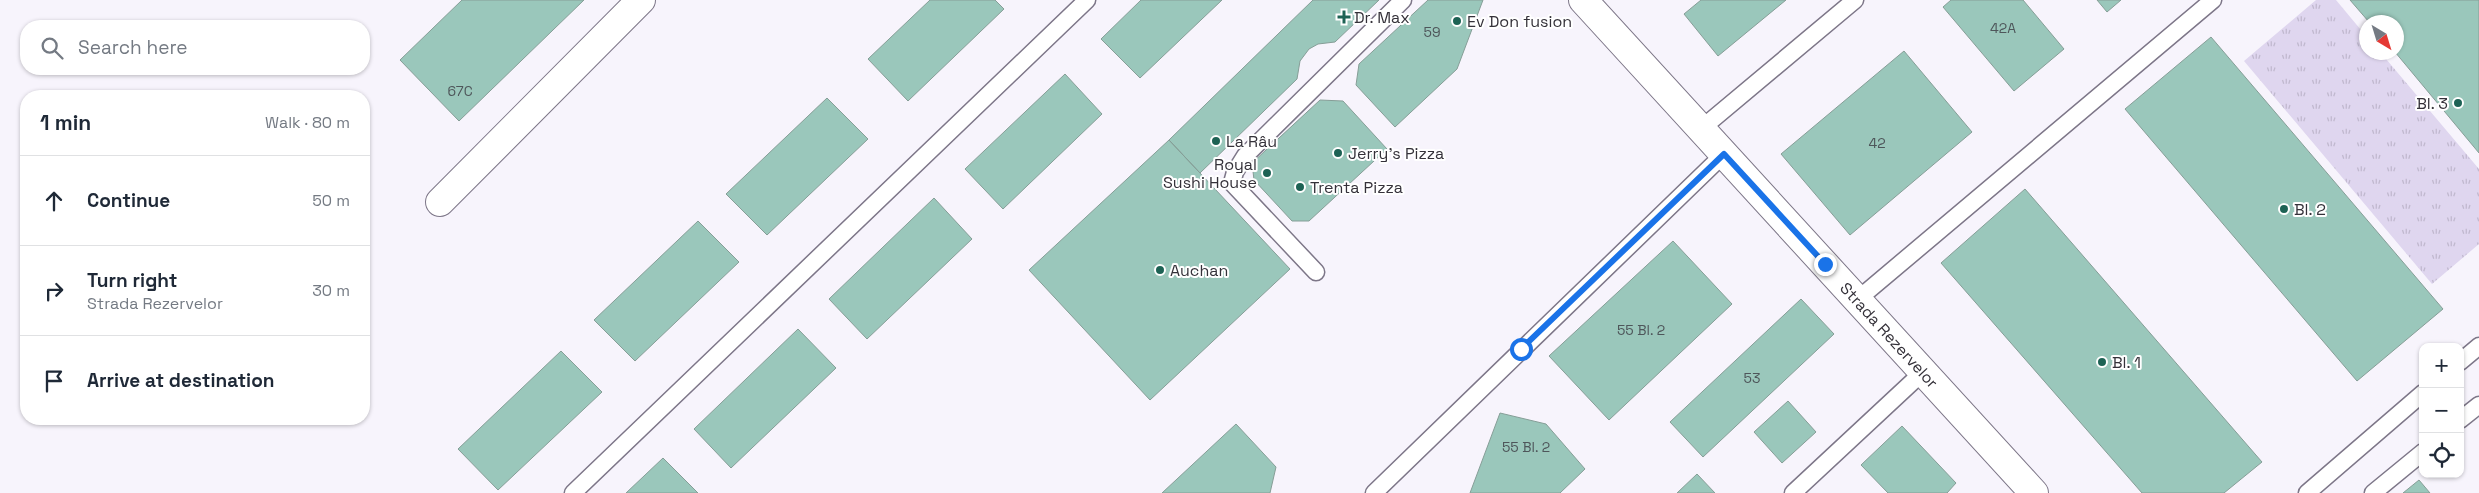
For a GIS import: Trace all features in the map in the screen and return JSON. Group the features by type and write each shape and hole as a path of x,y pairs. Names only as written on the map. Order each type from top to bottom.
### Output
{"street":[{"path":"440,202 641,0"},
{"name":"Strada Rezervelor","path":"1583,0 2034,493"}],"lane":[{"path":"573,493 1087,0"},
{"path":"1316,272 1232,183 1235,172 1245,156 1404,0"},
{"path":"1701,129 1855,0"},
{"path":"1857,300 2213,0"},
{"path":"1374,493 1724,154"},
{"path":"2464,359 2479,346"},
{"path":"1793,493 1923,372"},
{"path":"2307,493 2419,396"},
{"path":"2464,417 2479,405"},
{"path":"2373,493 2419,455"}],"green space":[{"path":"2316,0 2336,0 2359,28 2359,60 2387,60 2479,169 2479,244 2432,284 2244,61"}],"building":[{"path":"462,0 584,0 459,121 400,60"},
{"path":"930,0 995,0 1004,9 908,101 868,59"},
{"path":"1141,0 1222,0 1140,78 1101,39"},
{"path":"1313,0 1379,0 1335,42 1318,44 1309,49 1300,61 1297,79 1200,173 1169,140"},
{"path":"1428,0 1483,0 1457,69 1395,127 1356,85 1359,64"},
{"path":"1701,0 1786,0 1718,56 1684,14"},
{"path":"1951,0 2023,0 2064,49 2014,91 1943,7"},
{"path":"2097,0 2121,0 2107,12"},
{"name":"Bl. 3","path":"2350,0 2479,0 2479,153 2402,60 2404,60 2404,15 2363,15"},
{"name":"Bl. 2","path":"2211,37 2443,309 2357,381 2125,109"},
{"path":"1904,51 1972,132 1850,235 1781,154"},
{"path":"1065,74 1102,114 1003,209 965,169"},
{"path":"827,98 868,139 767,235 726,194"},
{"path":"1320,100 1343,101 1387,149 1309,221 1292,221 1254,180 1252,163"},
{"name":"Auchan","path":"1169,140 1290,269 1150,400 1029,270"},
{"name":"Bl. 1","path":"2025,189 2262,462 2224,493 2142,493 1941,263"},
{"path":"934,198 972,239 867,339 829,299"},
{"path":"698,221 739,262 635,361 594,320"},
{"path":"1673,241 1732,304 1609,420 1549,356"},
{"path":"1801,299 1834,334 1703,457 1670,422"},
{"path":"798,329 836,368 731,468 694,429"},
{"path":"561,351 602,392 498,490 458,449"},
{"path":"1788,401 1816,432 1782,463 1754,432"},
{"path":"1500,413 1546,424 1585,469 1560,493 1470,493"},
{"path":"1236,424 1276,467 1270,493 1162,493"},
{"path":"1902,426 1956,483 1947,493 1888,493 1861,465"},
{"path":"663,458 698,493 626,493"},
{"path":"1697,474 1715,493 1677,493"},
{"path":"2419,480 2430,493 2403,493"}],"place":[{"name":"Dr. Max","path":"1344,17"},
{"name":"Ev Don fusion","path":"1457,21"},
{"name":"Bl. 3","path":"2458,103"},
{"name":"La Râu","path":"1216,141"},
{"name":"Jerry's Pizza","path":"1338,153"},
{"name":"Royal Sushi House","path":"1267,173"},
{"name":"Trenta Pizza","path":"1300,187"},
{"name":"Bl. 2","path":"2284,209"},
{"name":"Auchan","path":"1160,270"},
{"name":"Bl. 1","path":"2102,362"}],"route":[{"path":"1521,349 1724,154 1825,264"}]}
